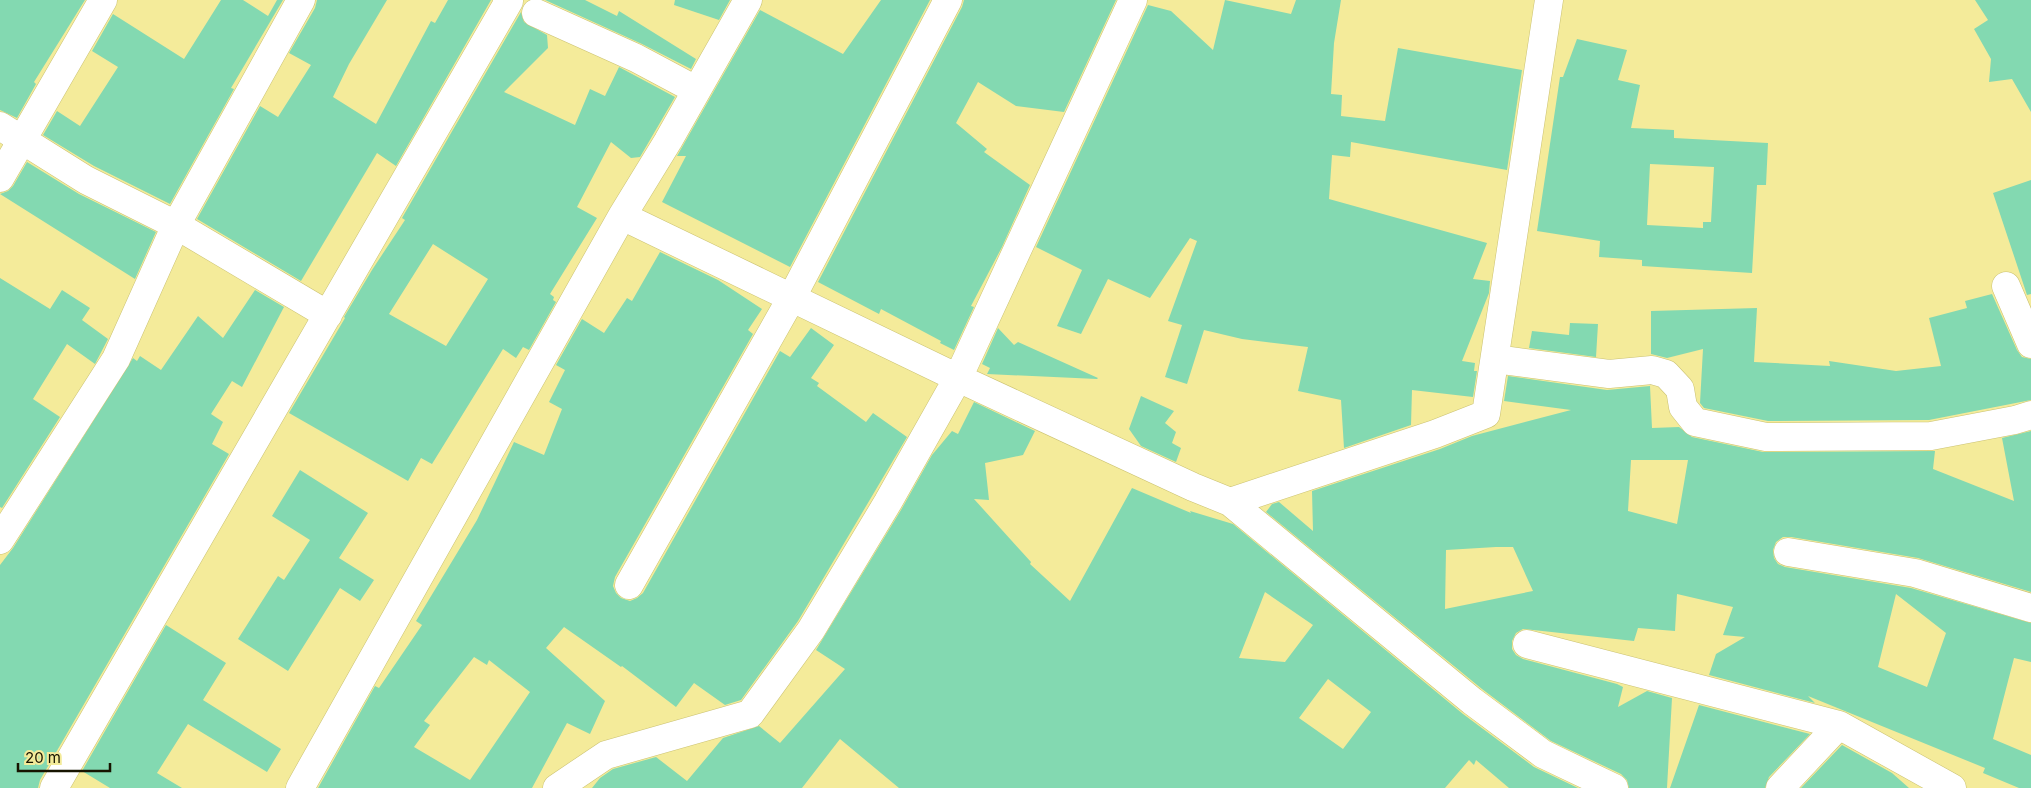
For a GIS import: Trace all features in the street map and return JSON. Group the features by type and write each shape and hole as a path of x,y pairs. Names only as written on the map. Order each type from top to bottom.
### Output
{"street":[{"path":"0,178 103,0"},
{"path":"0,540 116,359 176,225 301,0"},
{"path":"300,788 622,216 748,0"},
{"path":"628,585 792,297 948,0"},
{"path":"557,788 606,756 750,714 811,630 888,502 958,378 1133,0"},
{"path":"1230,502 1435,434 1486,414 1549,0"},
{"path":"54,788 508,1 540,6 696,90"},
{"path":"0,126 86,180 176,225 328,314"},
{"path":"622,216 958,378 1193,487 1230,502 1472,701 1543,754 1614,788"},
{"path":"2006,286 2031,344"},
{"path":"1495,359 1609,374 1652,370 1666,374 1680,388 1683,407 1695,422 1766,437 1931,436 2015,420 2031,415"},
{"path":"1788,552 1915,573 2031,608"},
{"path":"1527,644 1838,725 1952,788"},
{"path":"1780,788 1838,725"}],"building":[{"path":"0,0 85,0 34,82 36,84 17,118 0,110"},
{"path":"221,0 243,0 268,16 277,0 283,0 231,88 234,89 170,204 94,166 43,135 57,111 80,126 118,67 92,51 113,14 184,59"},
{"path":"317,0 387,0 349,64 333,97 376,124 431,21 435,23 448,0 491,0 396,166 377,153 301,281 197,219 260,106 278,117 311,65 289,53 315,8"},
{"path":"545,0 585,0 617,16 619,11 696,59 691,69 642,44"},
{"path":"675,0 730,0 719,20 674,5"},
{"path":"881,0 930,0 790,267 662,202 686,156 677,156 760,10 843,54"},
{"path":"964,0 1116,0 1064,112 1016,106 978,82 956,123 987,149 984,152 1030,185 1002,247 971,306 974,307 954,350 881,309 879,314 818,282"},
{"path":"1225,0 1291,14 1296,0 1341,0 1334,43 1331,94 1342,95 1341,116 1385,121 1398,48 1522,70 1507,170 1351,142 1350,157 1332,155 1329,199 1487,243 1473,279 1490,281 1489,293 1462,361 1475,363 1474,371 1477,371 1473,397 1412,390 1411,425 1344,448 1341,400 1298,391 1308,347 1242,339 1204,330 1187,384 1165,377 1182,325 1168,321 1197,241 1190,238 1150,298 1108,279 1081,334 1057,326 1082,270 1036,247 1148,5 1171,11 1213,50"},
{"path":"1975,0 2031,0 2031,112 2012,79 1989,82 1991,59 1974,29 1988,20"},
{"path":"521,12 524,22 547,35 548,48 504,92 575,125 590,89 605,96 619,67 675,97 640,157 631,158 611,142 577,207 597,218 550,294 556,302 529,350 523,347 516,358 503,349 432,464 421,458 408,481 289,413 372,270 405,220 402,218","holes":["433,244 488,279 446,346 389,314"]},
{"path":"1577,39 1627,50 1618,80 1640,85 1631,128 1674,130 1674,138 1768,143 1766,185 1757,185 1752,273 1642,266 1642,260 1599,257 1600,241 1537,231 1560,77 1563,77","holes":["1650,164 1714,167 1711,222 1703,222 1703,228 1647,225"]},
{"path":"27,162 79,194 156,232 135,279 0,194 8,191 13,186"},
{"path":"2031,180 2031,294 2027,295 1993,193"},
{"path":"660,252 718,280 762,309 748,330 753,334 615,577 613,586 621,598 630,601 643,593 780,351 790,357 811,328 834,345 811,378 819,383 817,386 866,422 873,413 907,437 798,621 741,700 725,705 694,683 676,707 622,666 564,627 546,648 605,701 590,734 567,723 532,788 318,788 375,686 379,688 422,625 416,621 477,520 514,442 544,455 562,409 549,402 565,370 556,365 582,319 604,333 627,298 632,301","holes":["474,657 487,665 489,660 530,692 470,780 414,747 430,725 424,721"]},
{"path":"0,278 50,309 62,290 90,308 82,320 108,339 95,364 67,344 33,399 60,417 2,508 0,507"},
{"path":"255,290 284,307 242,387 232,381 211,414 223,422 212,444 229,454 40,780 38,788 0,788 0,565 13,548 133,358 137,361 140,356 161,370 198,316 223,338"},
{"path":"1992,294 2017,350 2022,357 2031,359 2031,400 1929,420 1768,421 1704,408 1700,403 1703,349 1667,358 1651,354 1651,311 1757,308 1754,362 1830,366 1829,361 1896,371 1941,366 1929,318 1967,308 1965,301"},
{"path":"1570,323 1598,324 1596,357 1529,348 1532,331 1569,335"},
{"path":"998,328 1014,345 1018,342 1098,378 987,374 990,368 982,364"},
{"path":"1508,376 1607,390 1650,386 1652,428 1679,427 1692,437 1763,452 1935,451 1933,469 2014,501 2002,438 2031,431 2031,592 1918,558 1791,537 1783,537 1776,542 1773,550 1774,558 1778,564 1785,567 1911,588 2031,623 2031,662 2014,658 1993,739 2031,755 2031,788 2019,788 1983,773 1985,768 1808,696 1815,703 1709,675 1716,654 1745,637 1723,635 1733,607 1677,594 1675,631 1638,628 1634,641 1523,629 1516,633 1512,641 1512,649 1516,655 1523,659 1623,687 1618,707 1647,691 1672,698 1667,788 1629,788 1627,780 1621,774 1551,741 1482,689 1266,512 1272,504 1279,502 1313,531 1312,491 1440,449 1472,436 1571,410 1504,401","holes":["1631,460 1688,460 1677,524 1628,511","1513,547 1533,591 1445,609 1446,550","1896,594 1946,633 1927,687 1878,667"]},
{"path":"1141,396 1174,411 1165,423 1176,432 1172,443 1181,448 1176,462 1141,446 1129,429"},
{"path":"974,402 1035,431 1023,455 985,463 989,500 974,499 1031,562 1030,564 1070,601 1132,488 1191,513 1190,511 1233,524 1463,714 1534,767 1578,788 1509,788 1476,760 1474,765 1469,760 1445,788 899,788 840,739 802,788 592,788 600,778 613,769 656,757 687,781 723,738 759,726 780,743 845,669 816,650 932,455 952,431 958,434","holes":["1265,592 1313,625 1285,662 1239,658","1328,679 1371,712 1343,749 1299,718"]},
{"path":"300,470 368,513 339,558 374,580 360,601 340,588 288,671 238,639 278,576 284,580 310,540 272,516"},
{"path":"166,625 226,663 203,700 281,749 267,772 188,724 157,773 182,788 110,788 82,771"},
{"path":"1699,705 1810,734 1769,777 1765,788 1670,788"},
{"path":"1842,745 1892,773 1909,788 1801,788"}]}
